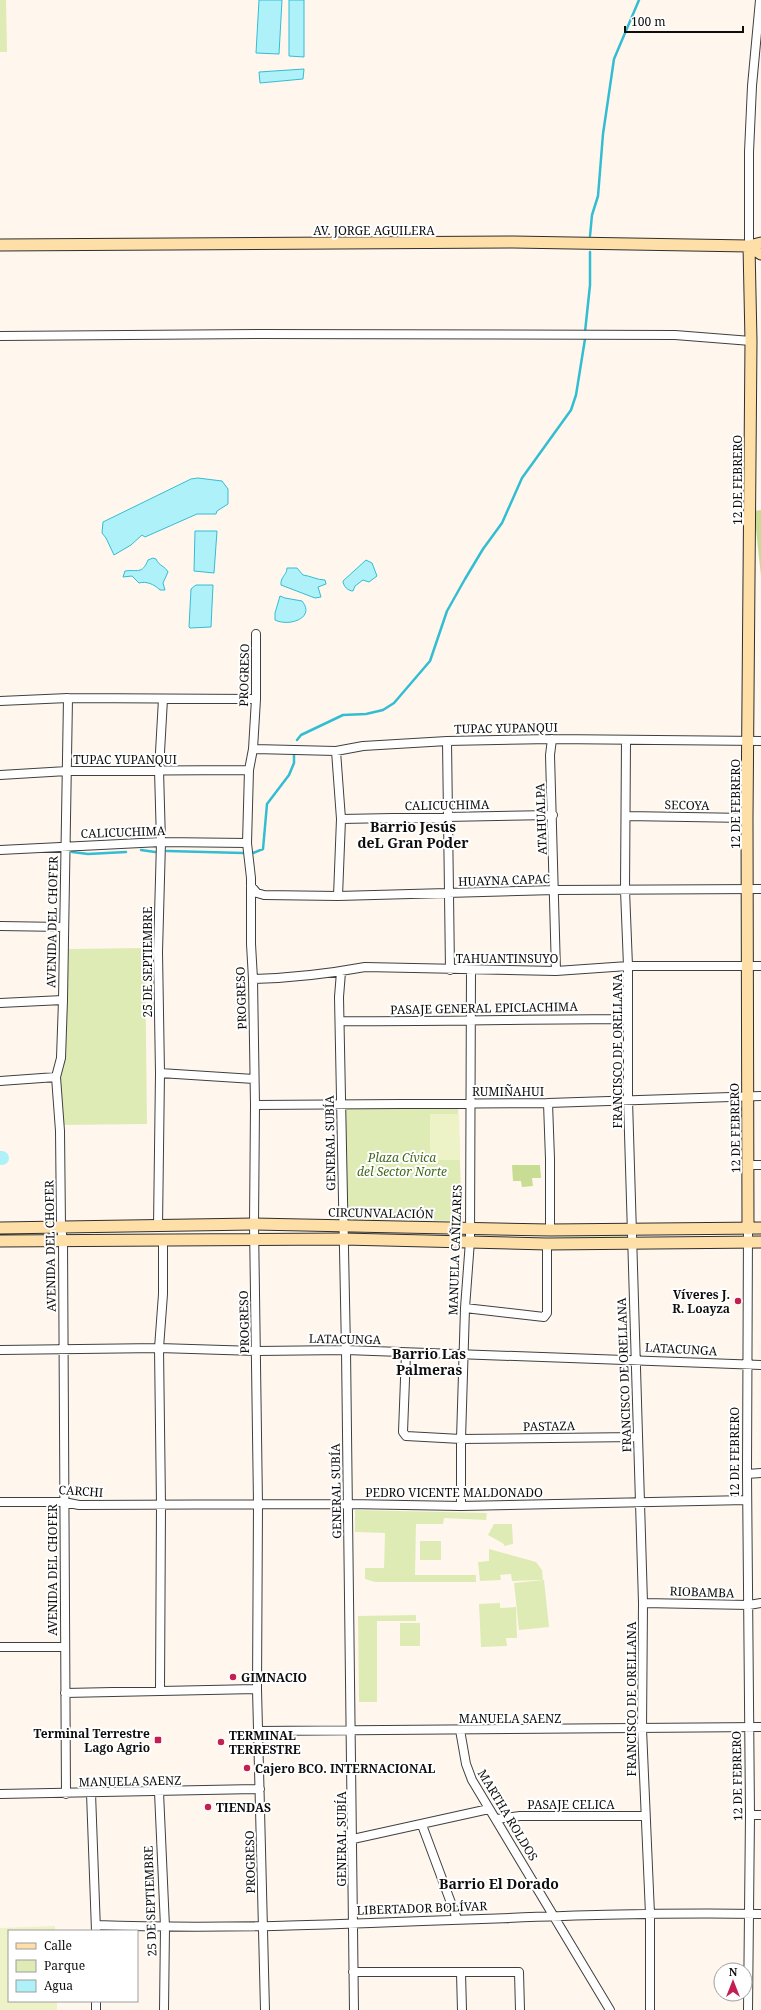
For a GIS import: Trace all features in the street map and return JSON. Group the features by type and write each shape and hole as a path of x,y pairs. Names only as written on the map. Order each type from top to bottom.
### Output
{"street":[{"path":"760,0 752,86 749,152 749,246 761,254"},
{"name":"AV. JORGE AGUILERA","path":"0,245 513,242 749,246 761,244"},
{"name":"12 DE FEBRERO","path":"748,2010 750,1815 747,1500 749,1165 747,1096 747,818 751,341 749,246"},
{"path":"0,336 256,334 675,335 751,341"},
{"name":"PROGRESO","path":"256,634 256,699 253,749 249,770 247,843 251,886 255,1106 254,1240 257,1350 258,1504 257,1689 265,2010"},
{"path":"0,701 68,698 256,699"},
{"name":"AVENIDA DEL CHOFER","path":"66,1794 64,1647 63,1241 61,1226 60,1131 56,1077 60,1058 63,1000 68,698"},
{"name":"25 DE SEPTIEMBRE","path":"158,1226 160,1072 158,952 162,842 159,770 163,699"},
{"name":"TUPAC YUPANQUI","path":"253,749 336,751 363,746 447,741 552,739 761,741"},
{"name":"ATAHUALPA","path":"552,739 550,755 553,815 556,970"},
{"name":"FRANCISCO DE ORELLANA","path":"626,740 625,890 628,966 628,1100 643,1603 642,1729 650,1914 650,2010"},
{"path":"447,741 450,970"},
{"path":"336,751 341,819 338,896"},
{"name":"TUPAC YUPANQUI","path":"0,774 67,771 249,770"},
{"name":"CALICUCHIMA","path":"341,819 553,815"},
{"name":"SECOYA","path":"626,816 747,818"},
{"name":"CALICUCHIMA","path":"0,850 162,842 247,843"},
{"path":"251,886 257,893 264,896"},
{"name":"HUAYNA CAPAC","path":"264,896 338,896 555,890 761,890"},
{"path":"251,910 256,901 264,896"},
{"path":"0,926 64,926"},
{"name":"TAHUANTINSUYO","path":"253,979 295,978 372,967 450,970 556,970 628,966 761,966"},
{"name":"MANUELA CAÑIZARES","path":"461,1506 461,1439 465,1308 470,1241 471,970"},
{"name":"GENERAL SUBÍA","path":"341,972 342,1225 346,1350 352,1732 354,2010"},
{"path":"0,1003 63,1000"},
{"name":"PASAJE GENERAL EPICLACHIMA","path":"340,1021 470,1022 539,1019 628,1019"},
{"path":"160,1072 254,1079"},
{"path":"0,1081 56,1077"},
{"name":"RUMIÑAHUI","path":"255,1106 548,1103 761,1096"},
{"path":"548,1103 550,1230"},
{"path":"749,1165 761,1165"},
{"name":"CIRCUNVALACIÓN","path":"0,1228 254,1224 550,1230 761,1228"},
{"path":"0,1241 343,1239 547,1244 761,1242"},
{"path":"160,1691 161,1505 159,1348 163,1294 163,1240"},
{"path":"465,1308 544,1316 547,1313 547,1244"},
{"name":"LATACUNGA","path":"0,1350 63,1348 346,1350 464,1355 635,1359 761,1365"},
{"name":"PASTAZA","path":"406,1353 403,1432 406,1436 461,1439 637,1437"},
{"path":"747,1474 761,1474"},
{"name":"PEDRO VICENTE MALDONADO","path":"161,1505 348,1504 461,1506 747,1500"},
{"name":"CARCHI","path":"0,1502 64,1502 79,1505 161,1505"},
{"name":"RIOBAMBA","path":"643,1603 749,1606 761,1603"},
{"path":"0,1647 64,1647"},
{"path":"65,1693 257,1689"},
{"name":"MANUELA SAENZ","path":"259,1731 352,1732 761,1727"},
{"name":"MARTHA ROLDOS","path":"460,1730 466,1764 489,1809 497,1819 556,1917 610,2010"},
{"name":"MANUELA SAENZ","path":"0,1794 66,1794 260,1789"},
{"name":"25 DE SEPTIEMBRE","path":"159,1792 164,1927 164,2010"},
{"path":"91,1793 96,1928"},
{"path":"353,1839 489,1809"},
{"path":"750,1815 761,1815"},
{"name":"PASAJE CELICA","path":"497,1819 520,1816 645,1816"},
{"path":"422,1825 457,1918"},
{"name":"LIBERTADOR BOLÍVAR","path":"96,1928 263,1926 457,1918 650,1914 761,1914"},
{"path":"354,1972 519,1972 520,2010"},
{"path":"461,1973 462,2010"}],"green space":[{"path":"0,0 6,0 7,52 0,52"},
{"path":"761,510 761,576 754,511"},
{"path":"145,948 147,1124 59,1125 58,1071 64,1058 69,949"},
{"name":"Plaza Cívica del Sector Norte","path":"458,1106 462,1221 345,1219 342,1107"},
{"path":"430,1114 459,1114 460,1160 430,1160"},
{"path":"512,1165 540,1165 541,1178 532,1178 533,1186 522,1187 521,1181 513,1181"},
{"path":"480,1228 626,1231 627,1239 480,1234"},
{"path":"355,1510 487,1513 486,1520 444,1518 443,1524 416,1524 415,1575 476,1575 476,1582 375,1582 365,1579 365,1568 384,1568 385,1533 355,1532"},
{"path":"494,1524 512,1524 513,1544 504,1546 504,1544 488,1535"},
{"path":"420,1541 441,1541 441,1560 420,1560"},
{"path":"489,1549 536,1562 542,1570 543,1580 512,1581 511,1574 500,1575 501,1580 480,1581 478,1562 489,1561"},
{"path":"544,1580 549,1627 519,1630 514,1583"},
{"path":"500,1603 500,1608 516,1607 517,1638 506,1638 507,1646 481,1647 479,1604"},
{"path":"416,1615 416,1621 377,1621 377,1702 359,1702 358,1616"},
{"path":"400,1623 420,1623 420,1646 400,1646"},
{"path":"55,1926 55,1930 8,1930 8,2002 57,2002 57,2010 0,2010 0,1928"}],"water":[{"path":"259,0 282,0 279,54 256,53"},
{"path":"289,0 304,0 304,57 289,56"},
{"path":"304,69 303,79 260,83 259,72"},
{"path":"198,478 222,481 228,489 228,504 217,511 216,514 197,514 145,537 142,535 131,545 114,555 102,533 103,522 191,479"},
{"path":"195,531 217,531 214,573 194,571"},
{"path":"153,558 156,559 168,572 163,583 165,590 160,590 147,583 139,583 132,576 123,577 125,571 141,570 144,568 148,560"},
{"path":"366,560 372,563 377,576 369,582 363,580 355,586 353,591 351,591 344,585 343,581"},
{"path":"287,568 297,568 303,575 325,580 326,584 318,587 321,597 315,598 281,585"},
{"path":"196,585 213,585 211,627 189,627 191,589"},
{"path":"280,596 302,601 306,612 299,620 293,622 281,622 275,620 275,613"}],"waterway":[{"path":"590,236 592,215 598,196 603,134 614,59 639,0"},
{"path":"585,332 590,285 590,252"},
{"path":"297,740 301,735 343,715 366,714 383,710 394,703 430,661 447,611 483,549 502,523 522,478 571,410 576,395 585,339"},
{"path":"253,853 263,849 267,804 289,775 294,763 294,754"},
{"path":"141,850 155,852"},
{"path":"167,851 243,853"},
{"path":"72,852 88,854 126,852"}],"place":[{"name":"Víveres J. R. Loayza","path":"738,1301"},
{"name":"GIMNACIO","path":"233,1677"},
{"name":"Terminal Terrestre Lago Agrio","path":"158,1740"},
{"name":"TERMINAL TERRESTRE","path":"221,1742"},
{"name":"Cajero BCO. INTERNACIONAL","path":"247,1768"},
{"name":"TIENDAS","path":"208,1807"}],"district":[{"name":"Barrio Jesús deL Gran Poder","path":"413,834"},
{"name":"Barrio Las Palmeras","path":"429,1362"},
{"name":"Barrio El Dorado","path":"499,1883"}]}
